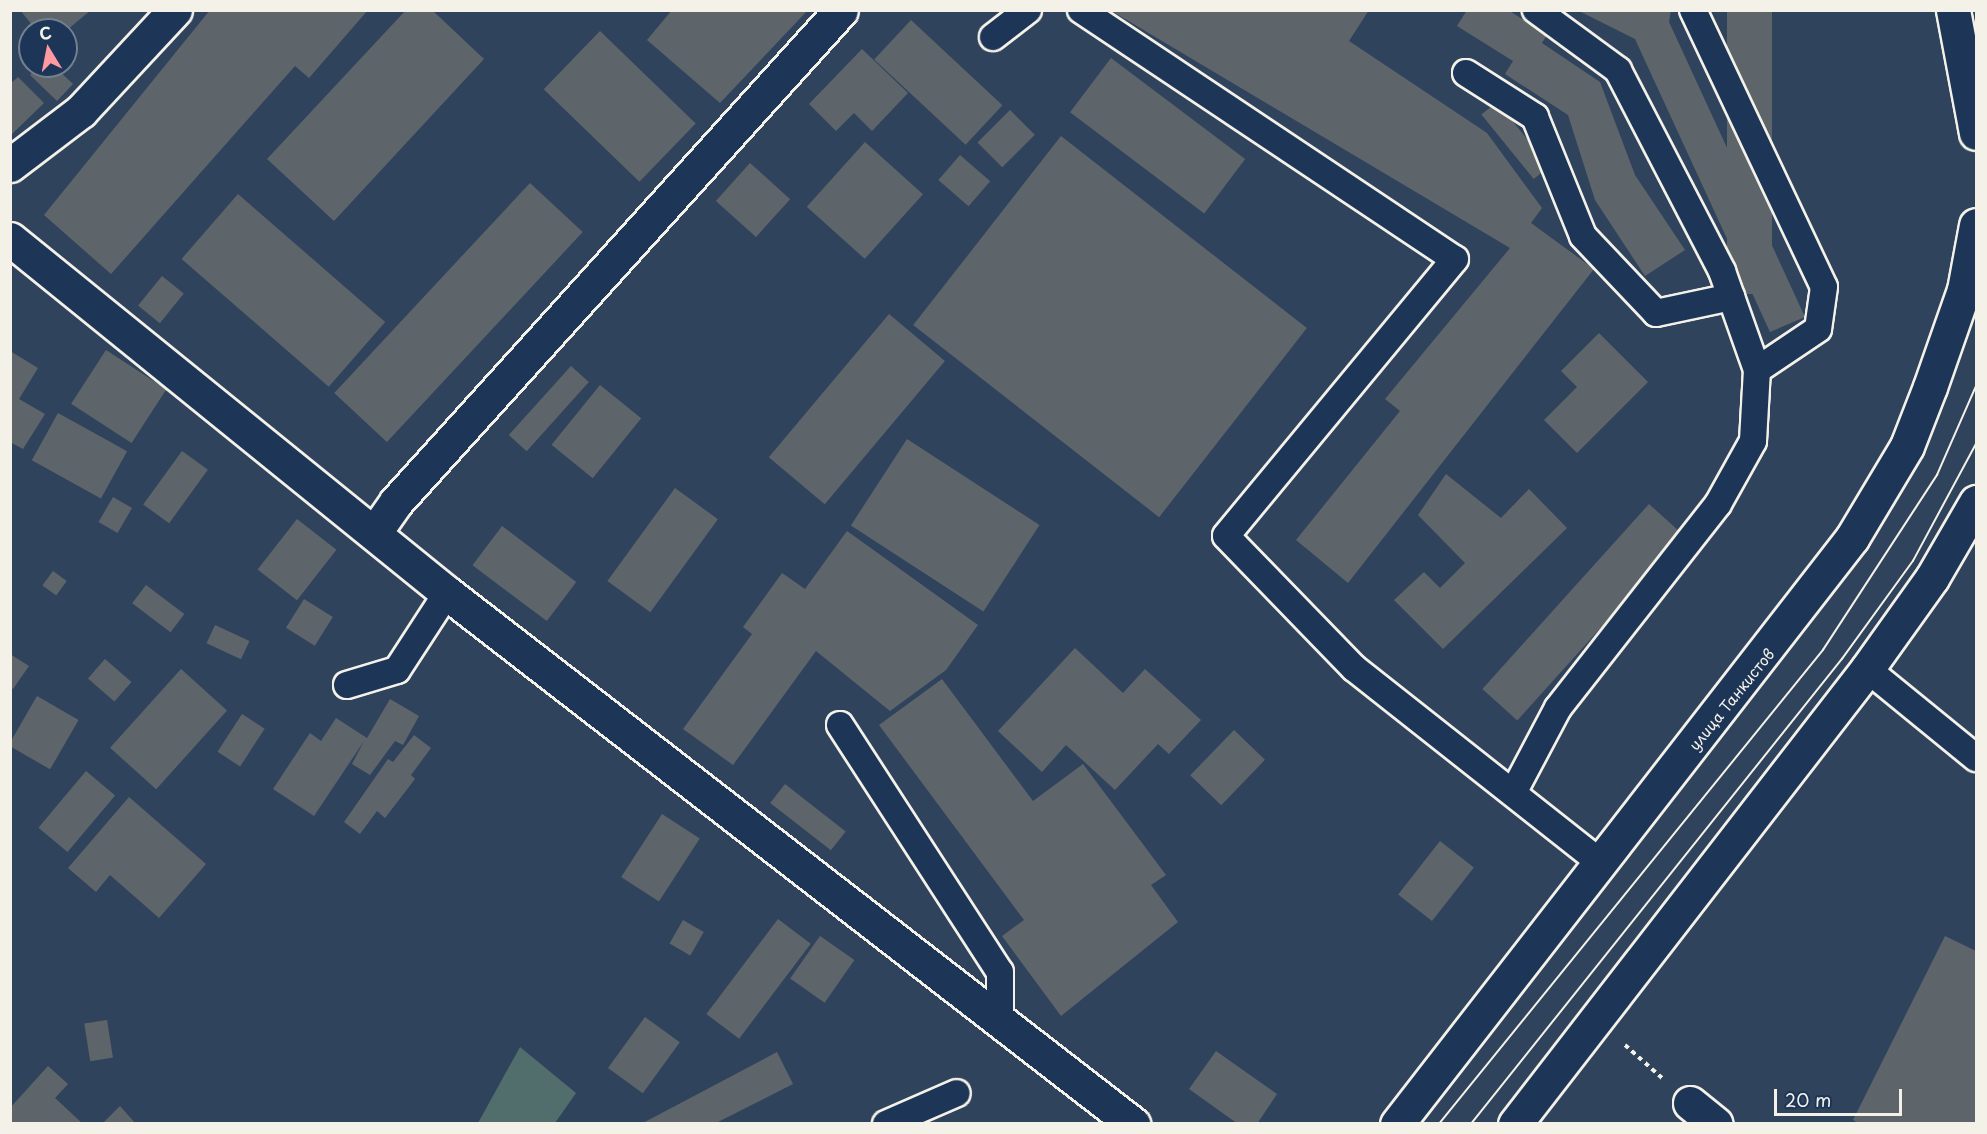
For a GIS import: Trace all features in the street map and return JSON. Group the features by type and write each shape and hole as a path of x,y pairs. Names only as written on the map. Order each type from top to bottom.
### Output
{"street":[{"path":"10,165 81,111 175,10"},
{"path":"375,532 841,10"},
{"path":"1953,10 1977,133"},
{"name":"улица Танкистов","path":"1397,1124 1852,538 1907,446 1970,291 1977,225"},
{"path":"10,239 177,379 375,532 447,593 1133,1124"},
{"path":"1515,1124 1867,669 1932,578 1977,502"},
{"path":"1690,1102 1716,1124"}],"lane":[{"path":"993,37 1028,10"},
{"path":"1081,10 1455,259 1226,536 1354,668 1600,862"},
{"path":"1513,793 1558,708 1718,504 1753,441 1757,370 1731,297 1618,70 1536,10"},
{"path":"1693,10 1824,287 1818,329 1757,370"},
{"path":"1466,73 1535,117 1583,236 1656,314 1731,297"},
{"path":"347,685 397,669 447,593"},
{"path":"1867,669 1977,758"},
{"path":"840,724 1000,972 1000,1019"},
{"path":"886,1124 957,1093"}],"path":[{"path":"1623,1043 1690,1102"}],"green space":[{"path":"520,1047 576,1093 555,1123 478,1123"}],"building":[{"path":"20,10 91,10 78,21 78,18 26,18"},
{"path":"210,10 368,10 309,78 295,66 111,274 44,215"},
{"path":"406,10 432,10 484,59 334,221 267,159"},
{"path":"672,10 808,10 720,103 647,40"},
{"path":"1110,10 1369,10 1349,41 1487,133 1542,208 1531,223 1594,269 1348,583 1296,540 1400,411 1385,399 1510,248"},
{"path":"1467,10 1508,10 1547,35 1542,43 1600,82 1635,175 1685,250 1645,276 1595,200 1568,115 1505,74 1513,61 1457,26"},
{"path":"1577,10 1671,10 1669,22 1805,317 1770,332 1635,39"},
{"path":"1727,10 1772,10 1772,294 1727,294"},
{"path":"911,20 1002,105 966,145 874,59"},
{"path":"600,31 696,123 639,182 544,89"},
{"path":"862,49 908,93 872,131 854,113 836,131 809,104"},
{"path":"1111,58 1245,159 1204,213 1070,112"},
{"path":"18,77 44,103 10,136 10,84"},
{"path":"33,78 67,78 73,84 57,101"},
{"path":"1497,102 1549,167 1534,179 1481,115"},
{"path":"1010,110 1035,135 1002,167 977,143"},
{"path":"1061,136 1307,328 1159,517 913,325"},
{"path":"865,142 923,194 865,259 807,207"},
{"path":"960,155 990,181 969,206 938,180"},
{"path":"750,163 790,199 756,237 716,201"},
{"path":"530,183 583,232 387,442 334,393"},
{"path":"238,194 385,322 329,387 182,259"},
{"path":"162,276 184,294 160,323 138,306"},
{"path":"889,314 945,361 825,504 769,457"},
{"path":"1599,333 1648,382 1577,453 1544,420 1577,387 1561,371"},
{"path":"106,350 166,389 132,443 71,404"},
{"path":"10,351 38,368 19,399 45,414 23,449 10,442"},
{"path":"571,366 589,382 527,451 509,435"},
{"path":"600,385 641,418 593,478 552,445"},
{"path":"58,413 127,451 101,499 32,460"},
{"path":"907,439 1040,525 983,611 851,525"},
{"path":"182,451 208,470 169,523 143,504"},
{"path":"1446,474 1501,518 1529,489 1567,528 1443,649 1394,600 1424,572 1440,588 1465,563 1418,515"},
{"path":"675,488 718,519 650,612 607,581"},
{"path":"113,497 132,508 118,533 99,522"},
{"path":"1649,504 1684,535 1517,720 1482,689"},
{"path":"297,519 336,550 297,600 258,569"},
{"path":"502,526 576,582 547,621 473,565"},
{"path":"847,531 978,625 946,670 890,711 816,651 733,765 683,729 752,634 743,627 782,573 805,589"},
{"path":"53,571 67,581 56,596 42,586"},
{"path":"146,585 184,614 170,632 132,603"},
{"path":"304,599 333,617 315,646 286,628"},
{"path":"215,625 249,641 241,659 207,643"},
{"path":"1075,648 1123,693 1145,669 1201,720 1169,754 1158,744 1115,790 1066,745 1042,772 998,731"},
{"path":"10,654 29,666 13,689 10,687"},
{"path":"105,659 131,682 114,702 88,679"},
{"path":"181,669 227,710 156,789 110,748"},
{"path":"942,679 1033,801 1083,764 1166,875 1151,885 1178,922 1061,1016 1002,936 1024,920 879,725"},
{"path":"37,696 79,720 50,769 10,746"},
{"path":"390,699 419,716 403,745 395,741 370,775 352,764 364,741 314,816 273,789 310,733 321,741 336,718 367,738"},
{"path":"242,714 265,729 240,766 217,752"},
{"path":"1234,730 1265,760 1221,805 1190,775"},
{"path":"414,735 431,748 411,775 415,779 385,818 377,811 360,834 344,822 388,759 393,762"},
{"path":"86,771 115,795 68,852 38,828"},
{"path":"785,784 846,831 831,850 770,803"},
{"path":"129,797 206,864 159,918 110,875 96,892 68,868"},
{"path":"662,814 700,839 659,901 621,877"},
{"path":"1440,841 1474,867 1432,921 1398,895"},
{"path":"778,919 811,944 739,1039 706,1014"},
{"path":"683,920 704,932 690,955 670,943"},
{"path":"820,936 854,960 825,1003 790,979"},
{"path":"1945,936 1976,951 1976,1124 1860,1124 1853,1120"},
{"path":"645,1017 680,1042 643,1093 608,1068"},
{"path":"107,1020 113,1058 90,1061 84,1024"},
{"path":"1216,1051 1277,1094 1257,1124 1238,1124 1189,1089"},
{"path":"777,1052 793,1084 714,1124 641,1124"},
{"path":"48,1066 68,1084 55,1098 83,1124 10,1124 10,1108"},
{"path":"120,1106 136,1124 102,1124"}],"tram line":[{"path":"1439,1124 1823,650 1937,475 1976,386"},
{"path":"1471,1124 1842,659 1913,561 1976,444"}]}
